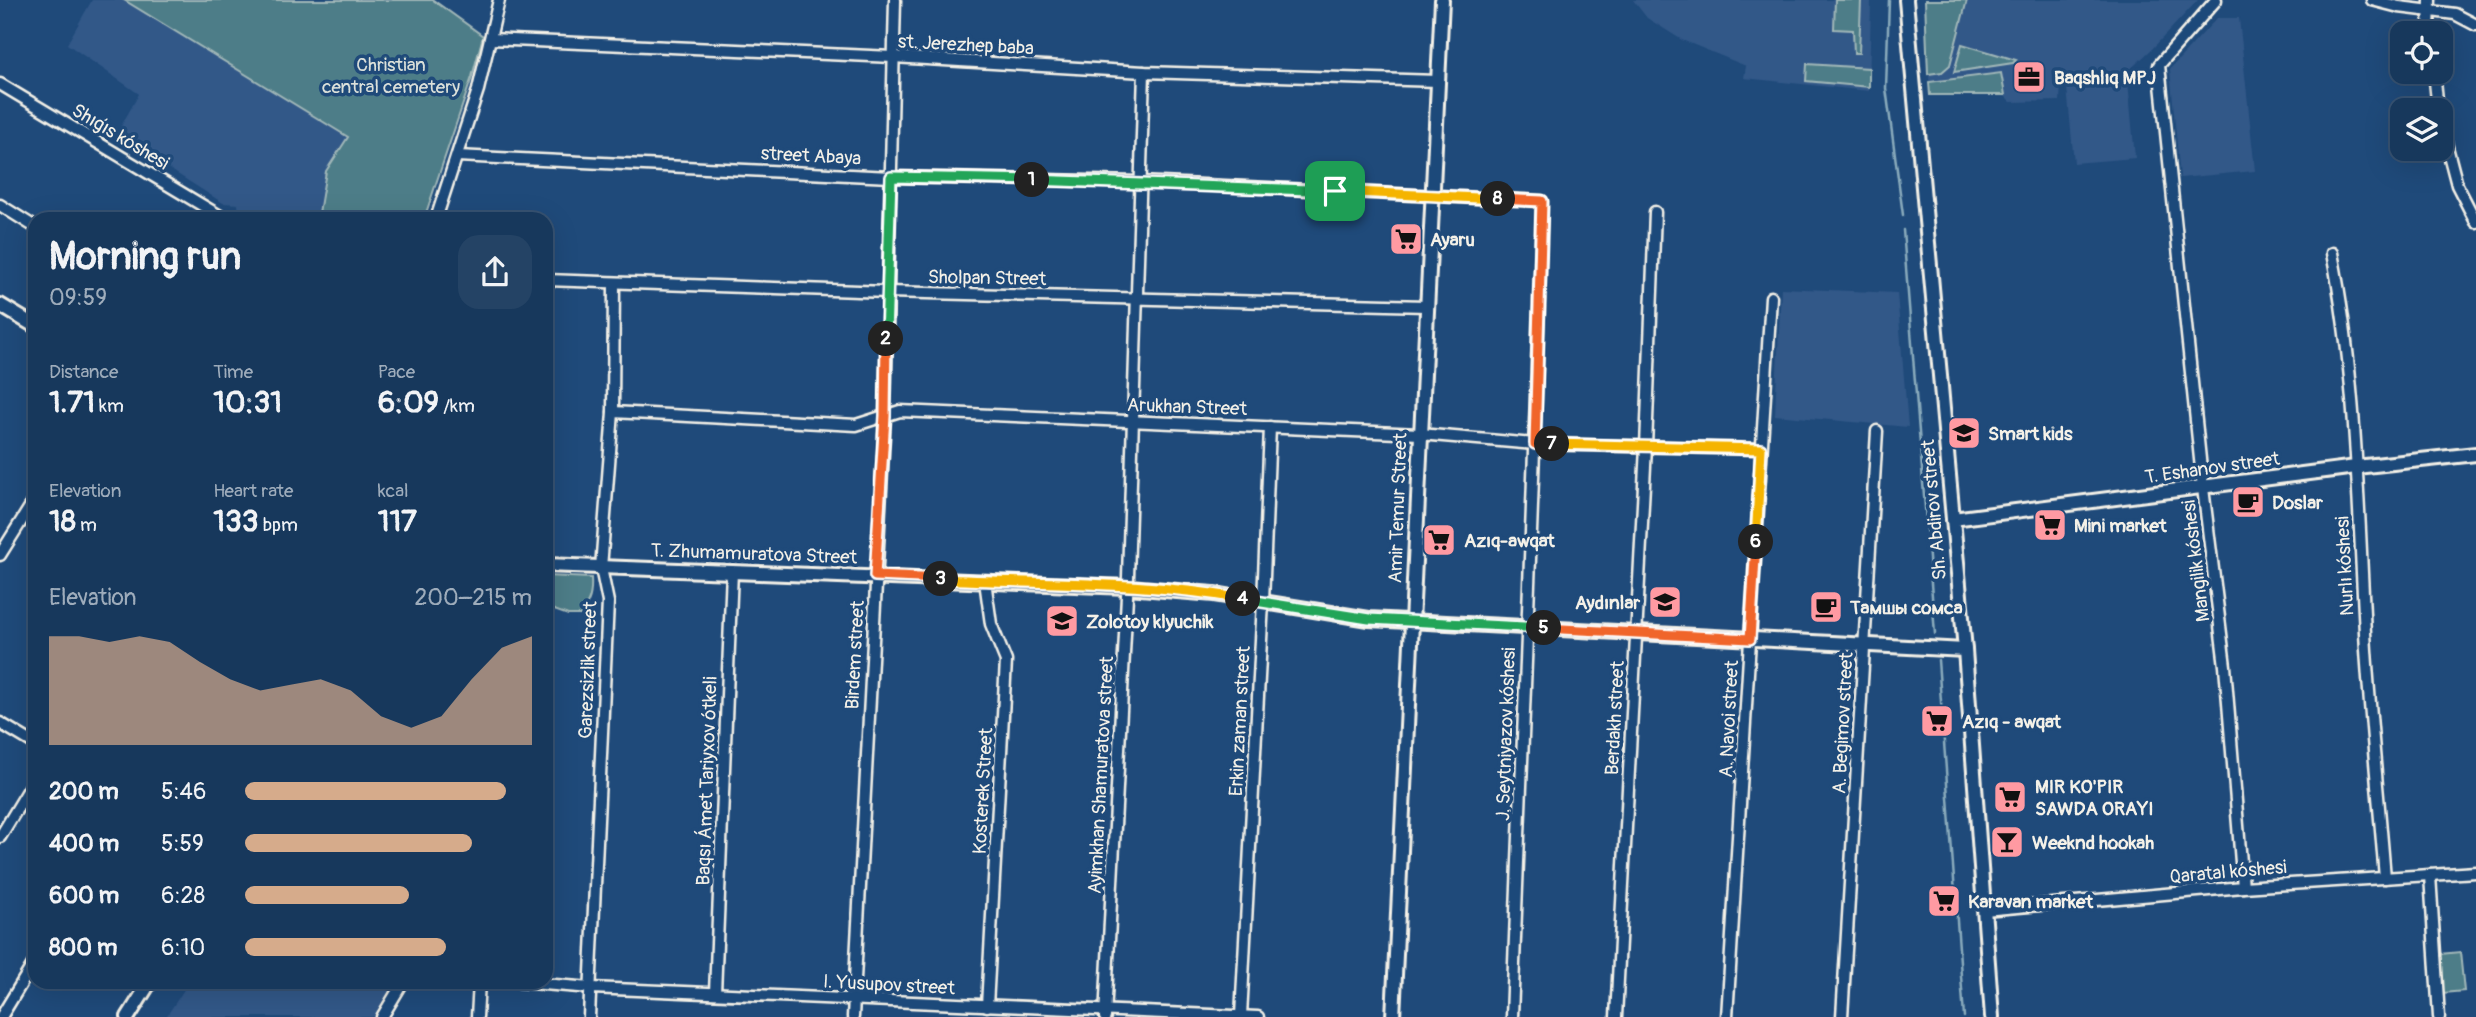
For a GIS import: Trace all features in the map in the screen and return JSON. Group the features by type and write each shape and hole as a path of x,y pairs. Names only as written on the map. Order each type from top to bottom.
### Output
{"main road":[{"name":"Amir Temur Street","path":"1393,1017 1442,0"},
{"name":"Sh. Abdirov street","path":"1906,0 1965,650 1992,1017"},
{"path":"0,305 28,322"},
{"name":"T. Eshanov street","path":"1953,519 2476,454"},
{"name":"T. Zhumamuratova Street","path":"553,565 732,570 1128,587 1214,594 1369,619 1636,635 1965,650"},
{"path":"128,1017 146,989"}],"street":[{"path":"438,212 478,90 499,0"},
{"name":"Birdem street","path":"853,1017 885,416 895,0"},
{"name":"Mangilik kóshesi","path":"2216,0 2159,65 2203,488 2225,666 2244,887"},
{"path":"2372,0 2399,7 2429,6 2455,14 2476,25"},
{"name":"st. Jerezhep baba","path":"491,39 893,57 1144,72 1438,81"},
{"name":"Ayimkhan Shamuratova street","path":"1105,1014 1128,587 1144,72"},
{"name":"Shıǵıs kóshesi","path":"0,83 213,212"},
{"name":"street Abaya","path":"457,156 891,177 1140,182 1542,201"},
{"path":"2451,161 2457,185 2476,222"},
{"name":"J. Seytniyazov kóshesi","path":"1512,1017 1542,201"},
{"path":"0,205 28,223"},
{"name":"Berdakh street","path":"1616,1017 1646,447 1655,212"},
{"name":"Nurlı kóshesi","path":"2332,253 2342,305 2356,467 2366,650 2385,878"},
{"name":"Sholpan Street","path":"553,280 1426,306"},
{"name":"Garezsizlik street","path":"589,1017 608,602 601,568 613,412 614,283"},
{"name":"A. Navoi street","path":"1727,1017 1771,296"},
{"name":"Arukhan Street","path":"613,412 856,425 900,411 1270,427 1535,444 1761,449"},
{"name":"Erkin zaman street","path":"1241,1016 1270,427"},
{"name":"A. Begimov street","path":"1842,1017 1877,431"},
{"path":"0,555 28,510"},
{"name":"Baqsı Ámet Tariyxov ótkeli","path":"715,993 732,570"},
{"name":"Kosterek Street","path":"985,581 991,624 1006,660 987,1006"},
{"path":"0,723 28,740"},
{"path":"0,836 28,790"},
{"name":"Qaratal kóshesi","path":"1984,910 2244,887 2476,872"},
{"path":"2430,875 2439,1017"},
{"path":"1,1017 28,973"},
{"name":"I. Yusupov street","path":"553,985 1105,1014 1258,1017"},
{"path":"382,1017 399,989"},
{"path":"477,1017 479,989"},
{"path":"967,1005 967,1017"}],"shaded area":[{"path":"92,0 124,0 348,137 326,171 319,212 239,212 238,204 223,203 116,135 139,94 67,44"},
{"path":"1633,0 1871,0 1869,91 1744,78 1746,66 1682,40 1647,18"},
{"path":"1925,0 2198,0 2125,74 2061,82 2060,101 2011,102 2004,95 1930,95"},
{"path":"2217,18 2239,18 2255,171 2180,178 2170,69"},
{"path":"2128,81 2135,158 2074,163 2067,87"},
{"path":"1781,288 1897,293 1908,427 1775,415"},
{"path":"184,989 390,989 373,1017 166,1017"}],"green space":[{"name":"Christian central cemetery","path":"124,0 433,0 483,36 426,212 319,212 326,171 348,137"},
{"path":"1835,0 1861,0 1859,53 1854,53 1853,30 1834,29"},
{"path":"1925,0 1967,0 1950,65 1942,72 1928,74"},
{"path":"1962,44 2016,60 2013,63 1954,72"},
{"path":"1807,64 1869,68 1869,87 1806,81"},
{"path":"2001,73 2005,95 1930,95 1929,82"},
{"path":"553,576 591,578 590,598 586,606 580,615 568,615 553,610"},
{"path":"2460,952 2464,991 2443,993 2440,954"}],"waterway":[{"path":"1889,0 1886,88 1903,215"},
{"path":"1903,230 1935,634"},
{"path":"1938,660 1964,1017"}],"place":[{"name":"Baqshlıq MPJ","path":"2029,77"},
{"name":"Ayaru","path":"1406,239"},
{"name":"Smart kids","path":"1964,433"},
{"name":"Doslar","path":"2248,502"},
{"name":"Mini market","path":"2050,525"},
{"name":"Azıq-awqat","path":"1439,540"},
{"name":"Aydınlar","path":"1665,602"},
{"name":"Тамшы сомса","path":"1826,607"},
{"name":"Zolotoy klyuchik","path":"1062,621"},
{"name":"Azıq - awqat","path":"1937,721"},
{"name":"MIR KO'PIR SAWDA ORAYI","path":"2010,797"},
{"name":"Weeknd hookah","path":"2007,842"},
{"name":"Karavan market","path":"1944,901"}],"route":[{"path":"891,177 1140,182 1335,191 1542,201 1535,444 1761,449 1750,639 1369,619 1214,594 1128,587 875,576 885,416 891,177"}]}
